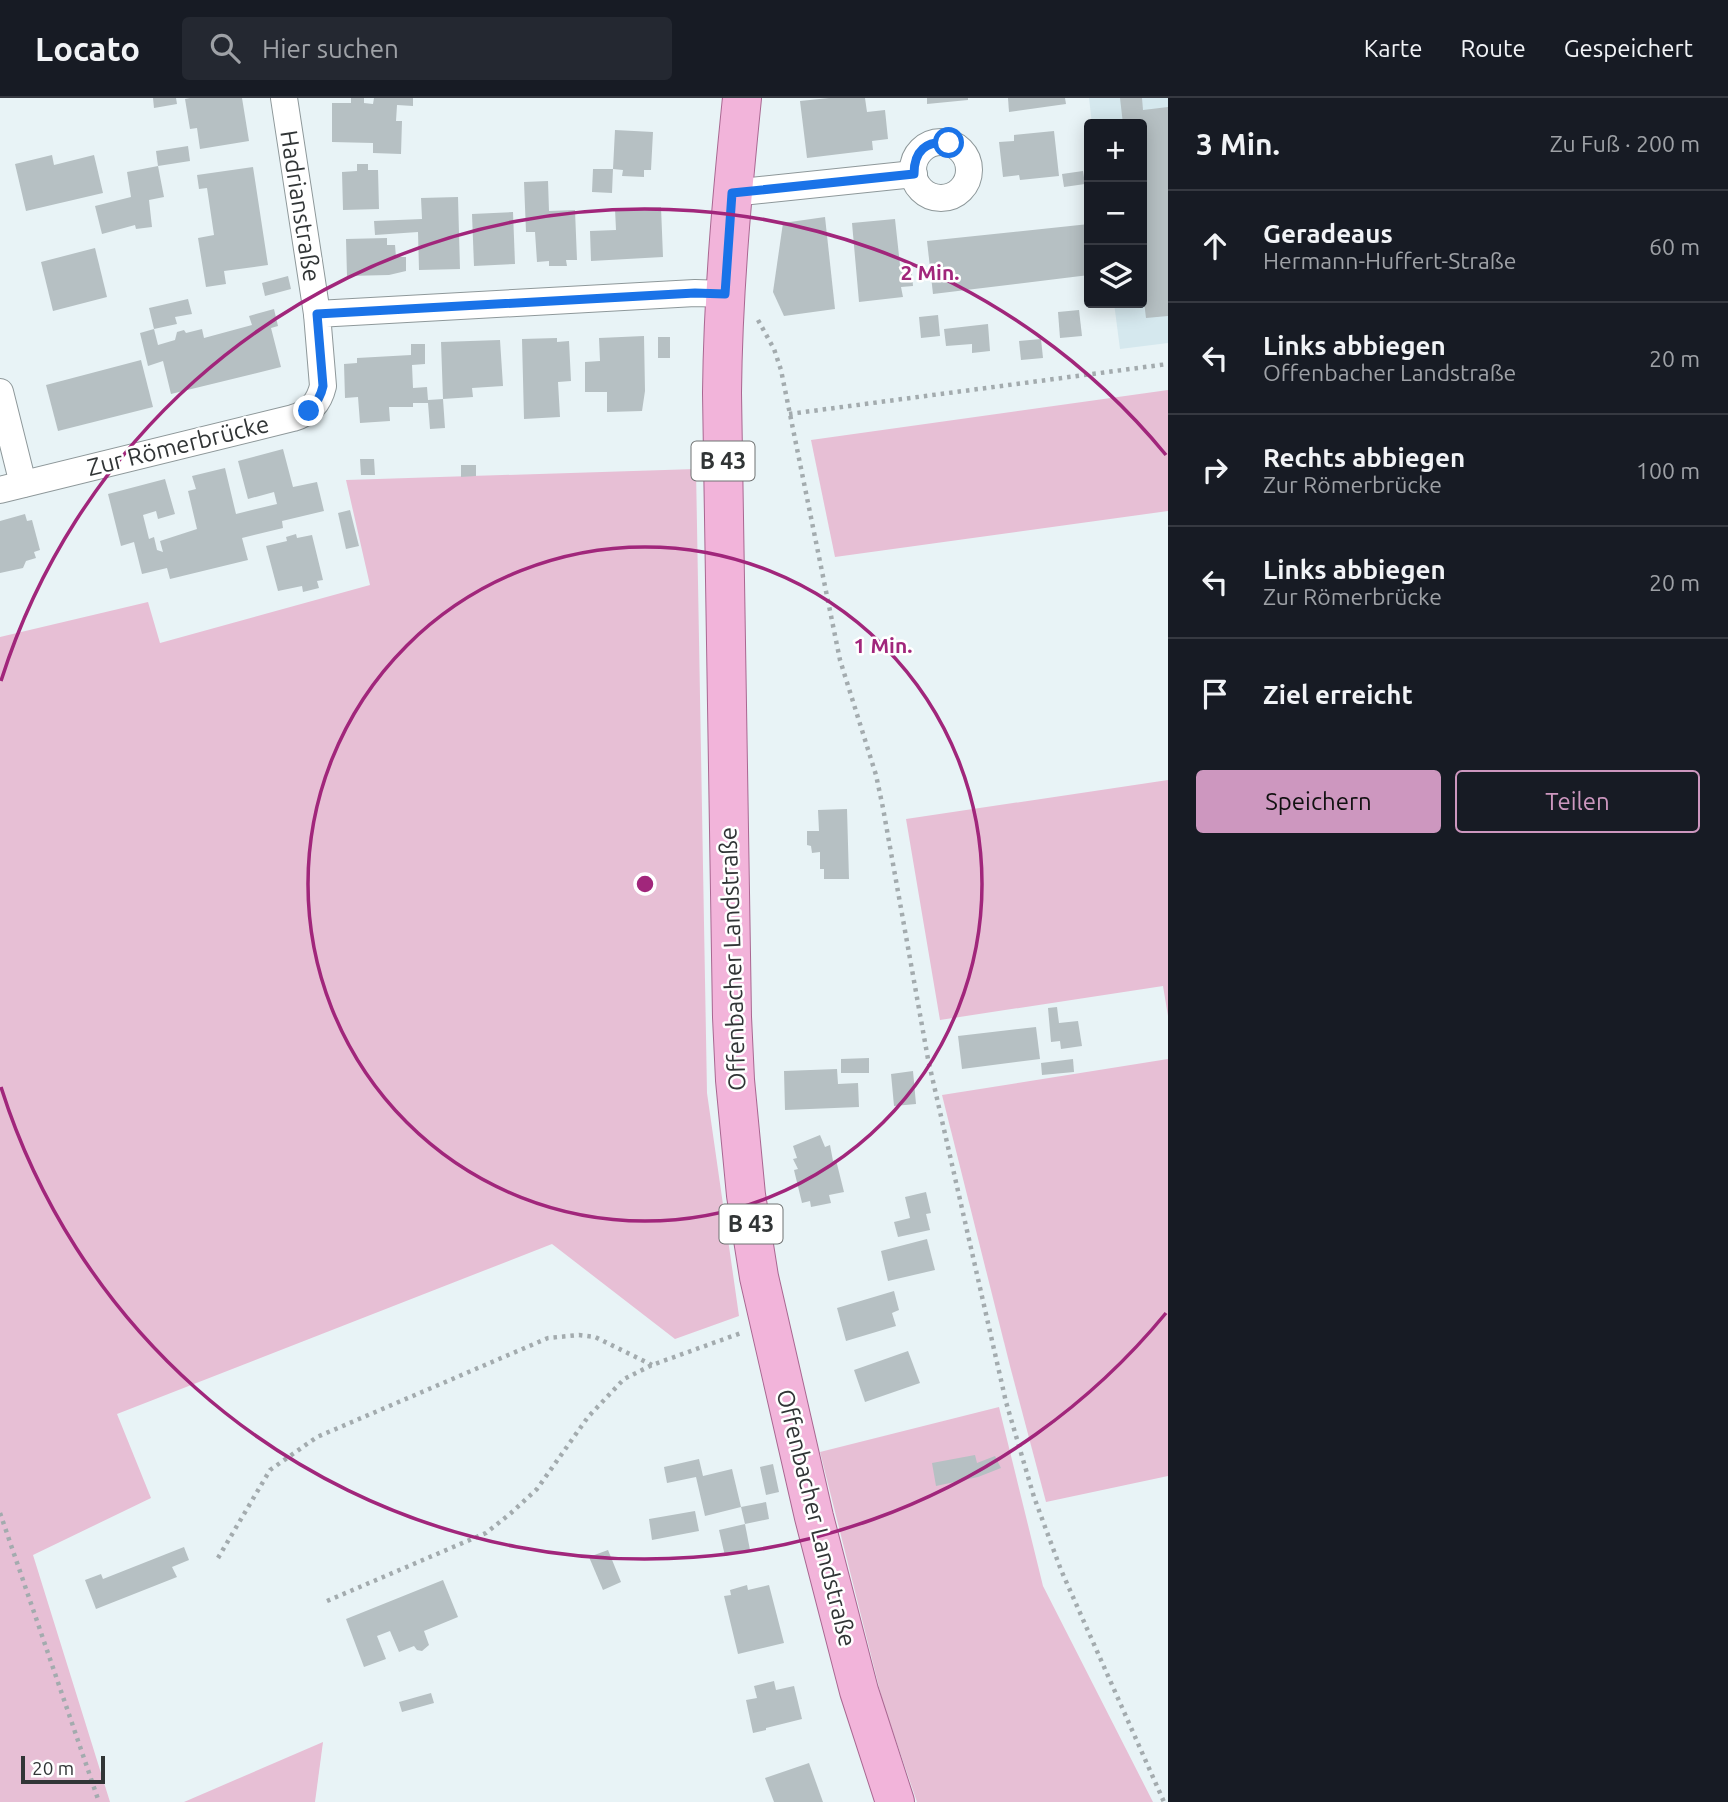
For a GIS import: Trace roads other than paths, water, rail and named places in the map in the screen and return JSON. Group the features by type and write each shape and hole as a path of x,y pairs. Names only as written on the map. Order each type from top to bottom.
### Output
{"main road":[{"name":"Offenbacher Landstraße","path":"742,98 725,294 722,393 732,1017 737,1104 746,1195 759,1277 844,1635 895,1802"}],"street":[{"name":"Hadrianstraße","path":"284,98 317,314"},
{"path":"732,193 914,174"},
{"path":"317,314 695,293 725,294"},
{"name":"Zur Römerbrücke","path":"11,487 293,418 309,411 316,404 323,386 317,314"},
{"path":"0,392 11,487"}]}
